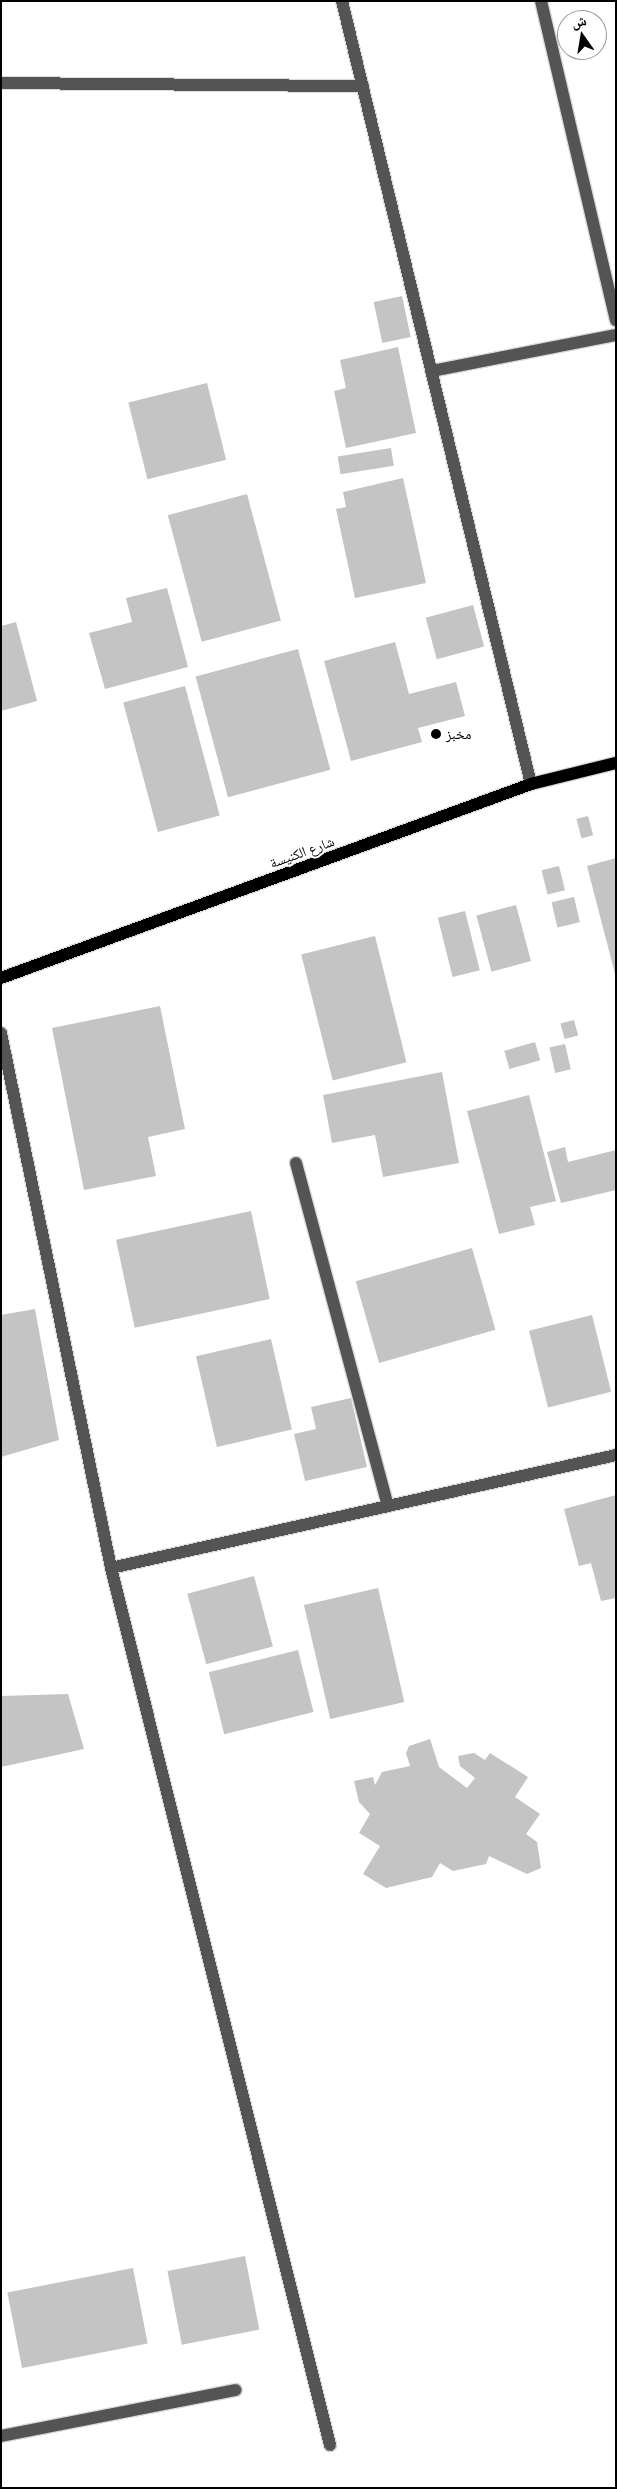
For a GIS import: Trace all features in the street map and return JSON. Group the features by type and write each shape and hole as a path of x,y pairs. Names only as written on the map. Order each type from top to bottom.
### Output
{"main road":[{"name":"شارع الكنيسة","path":"1,978 531,784 616,763"}],"street":[{"path":"342,1 531,784"},
{"path":"540,1 616,320"},
{"path":"1,84 363,86"},
{"path":"432,371 616,335"},
{"path":"1,1033 111,1568 330,2445"},
{"path":"296,1163 388,1506"},
{"path":"111,1568 616,1455"},
{"path":"1,2436 236,2390"}],"building":[{"path":"402,296 411,337 382,343 374,302"},
{"path":"398,347 416,433 346,448 334,391 346,388 340,360"},
{"path":"207,383 226,460 148,479 128,403"},
{"path":"391,448 394,466 340,474 338,456"},
{"path":"403,478 426,583 355,598 336,509 346,507 343,492"},
{"path":"247,494 281,621 202,642 168,515"},
{"path":"167,588 188,667 105,689 89,633 132,622 126,598"},
{"path":"473,605 484,647 437,659 426,618"},
{"path":"16,622 37,701 1,711 1,626"},
{"path":"395,642 409,694 456,682 465,716 418,728 422,742 351,761 324,661"},
{"path":"298,649 330,770 228,797 196,676"},
{"path":"185,686 220,815 158,832 123,703"},
{"path":"588,816 593,835 582,838 576,819"},
{"path":"616,858 616,974 615,974 587,866"},
{"path":"559,866 565,890 548,895 542,870"},
{"path":"574,897 580,922 557,928 552,902"},
{"path":"516,905 531,961 491,972 476,916"},
{"path":"465,911 480,970 453,977 438,918"},
{"path":"375,936 406,1062 333,1081 301,954"},
{"path":"160,1006 185,1129 148,1137 156,1176 84,1190 52,1028"},
{"path":"574,1020 578,1035 565,1039 560,1024"},
{"path":"535,1042 540,1060 509,1069 504,1051"},
{"path":"565,1044 571,1069 555,1073 549,1048"},
{"path":"442,1072 459,1163 383,1177 375,1135 332,1143 323,1095"},
{"path":"529,1095 556,1201 530,1207 535,1225 499,1234 467,1111"},
{"path":"565,1147 568,1162 616,1150 616,1190 561,1203 547,1152"},
{"path":"251,1211 270,1299 135,1328 116,1240"},
{"path":"472,1248 495,1330 379,1363 356,1281"},
{"path":"35,1309 59,1440 1,1457 1,1315"},
{"path":"592,1315 611,1392 548,1407 529,1331"},
{"path":"271,1339 292,1430 217,1447 196,1356"},
{"path":"351,1398 367,1467 305,1481 294,1434 316,1429 311,1407"},
{"path":"616,1495 616,1598 601,1601 591,1563 579,1566 564,1509"},
{"path":"254,1576 273,1647 206,1664 187,1594"},
{"path":"378,1588 404,1702 330,1719 304,1605"},
{"path":"298,1650 313,1712 224,1734 209,1672"},
{"path":"68,1694 84,1749 1,1767 1,1696"},
{"path":"430,1739 439,1767 467,1788 475,1778 460,1766 458,1756 474,1753 485,1760 490,1753 528,1777 515,1797 540,1814 526,1834 537,1842 541,1868 527,1874 489,1856 486,1864 453,1871 440,1863 432,1877 386,1888 363,1874 380,1846 359,1833 370,1814 359,1802 354,1781 373,1777 375,1785 382,1772 410,1766 406,1753 409,1746"},
{"path":"245,2256 259,2330 182,2345 167,2271"},
{"path":"133,2268 148,2344 22,2368 7,2292"}],"place":[{"name":"مخبز","path":"436,734"}]}
